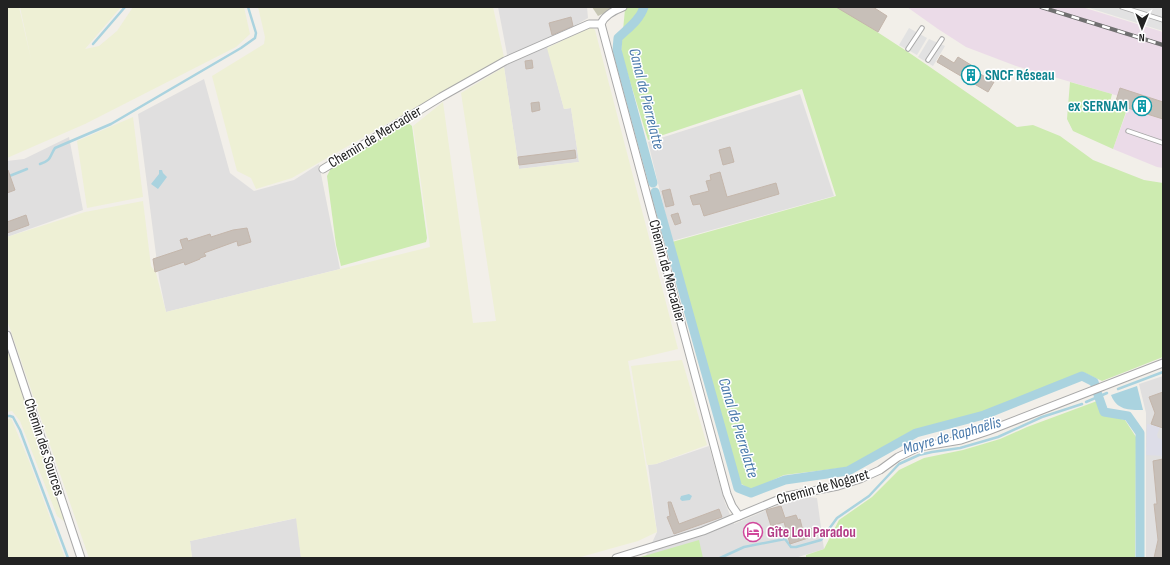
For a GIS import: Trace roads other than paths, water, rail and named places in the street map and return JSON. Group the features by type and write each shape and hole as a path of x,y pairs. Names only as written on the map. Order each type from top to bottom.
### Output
{"street":[{"path":"601,24 606,16 623,7"},
{"name":"Chemin de Mercadier","path":"323,169 441,97 505,61 589,24 601,24 646,195 714,440 727,494 732,506 739,516"},
{"name":"Chemin des Sources","path":"7,335 81,558"},
{"name":"Chemin de Nogaret","path":"616,558 703,531 787,496 860,480 919,447 961,440 988,431 1163,363"}],"lane":[{"path":"1122,7 1163,20"},
{"path":"908,49 922,28"},
{"path":"928,60 942,39"},
{"path":"1128,131 1163,143"}],"water":[{"path":"159,170 162,170 167,177 158,189 151,184 159,174"},
{"path":"1137,386 1143,410 1124,408 1116,404 1113,400 1111,395"},
{"path":"689,494 692,496 690,500 682,501 680,499 681,496"}],"waterway":[{"path":"93,44 125,7"},
{"path":"40,164 44,163 50,158 55,148 111,124 241,48 255,38 256,33 248,7"},
{"name":"Canal de Pierrelatte","path":"644,7 640,16 618,38 617,50 653,183"},
{"path":"7,177 27,169"},
{"name":"Canal de Pierrelatte","path":"655,192 738,488 751,493 785,480 848,471 916,433 984,415 1082,376 1094,382 1095,385"},
{"name":"Mayre de Raphaëlis","path":"1118,389 1163,372"},
{"name":"Canal de Pierrelatte","path":"1097,392 1104,412 1128,416 1140,433 1140,558"},
{"name":"Mayre de Raphaëlis","path":"1086,402 1107,393"},
{"name":"Mayre de Raphaëlis","path":"720,558 744,547 785,539 791,547 821,540 837,518 869,496 899,464 919,455 960,448 998,437 1042,417 1082,404"},
{"path":"7,416 13,417 20,430 68,558"}],"railway":[{"path":"1041,7 1163,45"}],"place":[{"name":"SNCF Réseau","path":"971,75"},
{"name":"ex SERNAM","path":"1142,106"},
{"name":"Gîte Lou Paradou","path":"753,532"}]}
